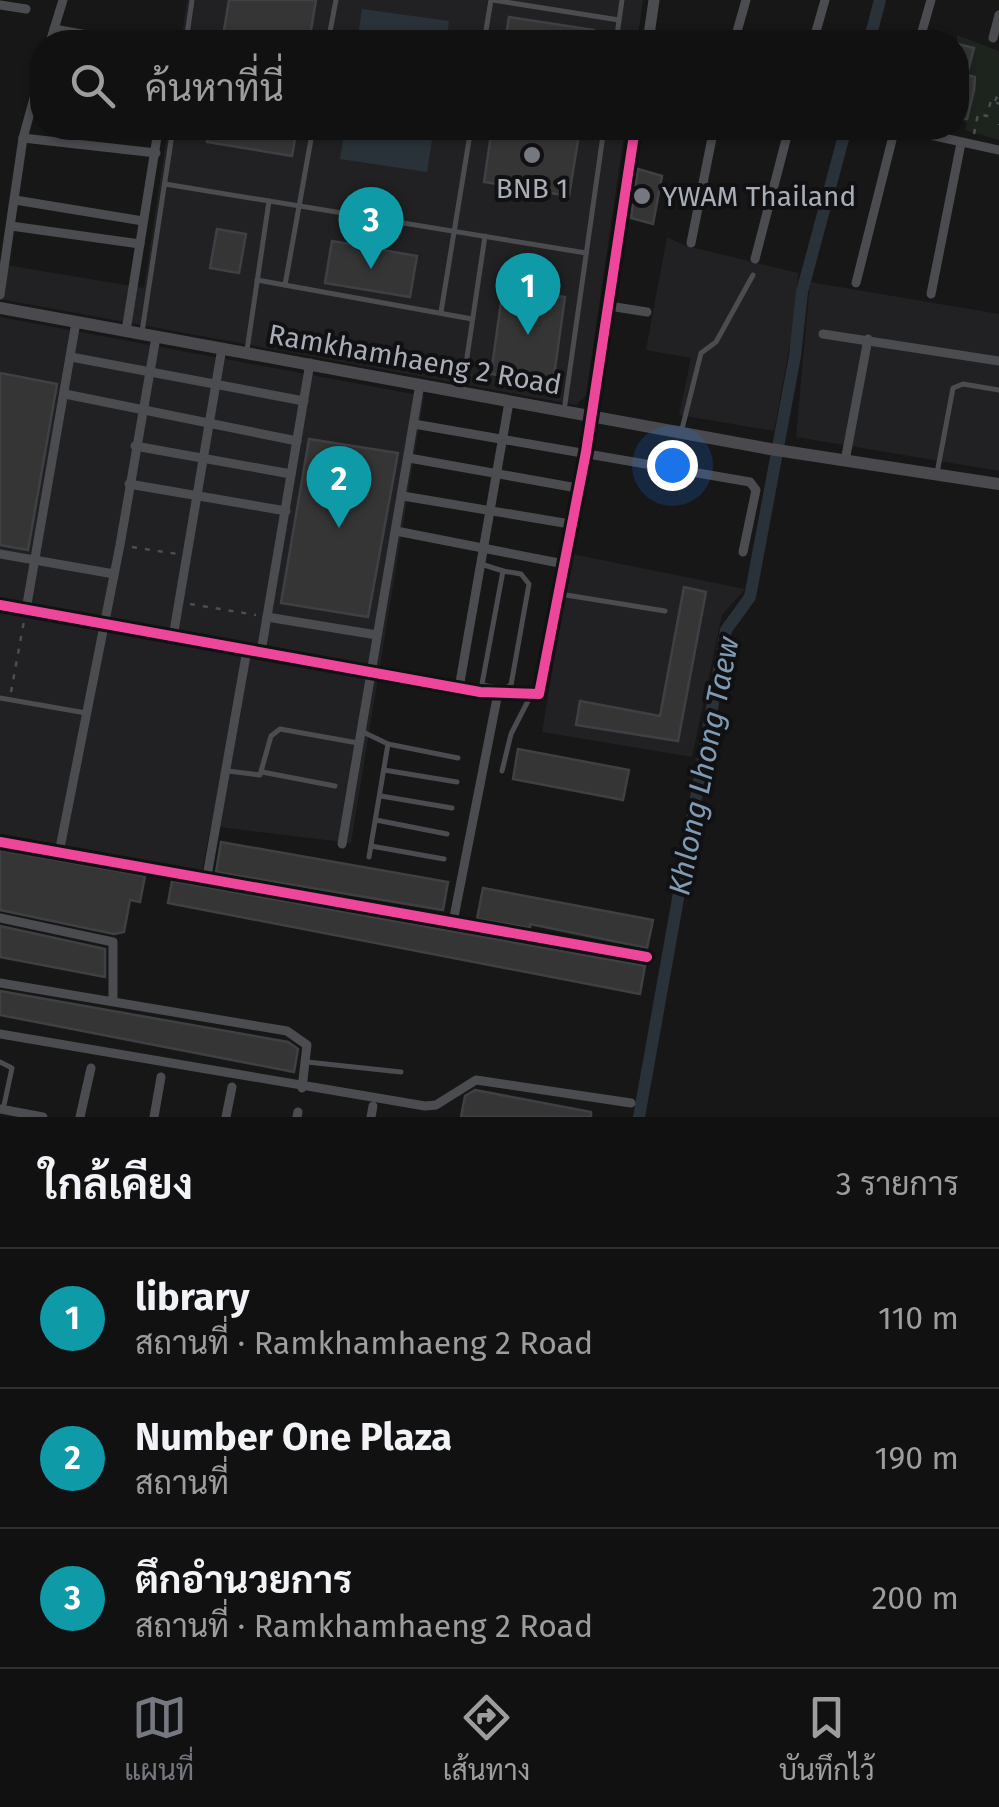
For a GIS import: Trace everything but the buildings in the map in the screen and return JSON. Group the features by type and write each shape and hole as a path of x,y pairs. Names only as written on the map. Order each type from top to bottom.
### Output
{"main road":[{"name":"Ramkhamhaeng 2 Road","path":"0,308 509,402 564,408 770,449 999,484"}],"street":[{"path":"54,30 63,0"},
{"path":"650,30 654,0"},
{"path":"737,30 746,0"},
{"path":"817,30 826,0"},
{"path":"922,30 931,0"},
{"path":"0,5 26,9"},
{"path":"993,38 999,15"},
{"path":"0,295 30,113"},
{"path":"24,138 30,139"},
{"path":"40,140 156,154"},
{"path":"126,331 156,154 155,140"},
{"path":"0,605 459,688 530,697 544,688 592,416 633,140"},
{"path":"691,243 712,140"},
{"path":"755,259 786,140"},
{"path":"856,283 893,140"},
{"path":"948,140 999,150"},
{"path":"931,294 966,144"},
{"path":"15,200 143,221"},
{"path":"0,212 13,214"},
{"path":"11,226 140,244"},
{"path":"609,306 647,312"},
{"path":"26,610 76,322"},
{"path":"823,334 999,361"},
{"path":"59,852 120,545 149,373 148,336"},
{"path":"844,461 868,340"},
{"path":"173,636 222,348"},
{"path":"71,357 304,401"},
{"path":"261,652 310,363"},
{"path":"342,844 420,384"},
{"path":"64,394 297,442"},
{"path":"459,688 509,402"},
{"path":"414,424 750,482 756,490 743,552"},
{"path":"134,446 291,474"},
{"path":"408,458 577,488"},
{"path":"129,484 286,510"},
{"path":"403,496 570,524"},
{"path":"396,531 564,564"},
{"path":"0,554 114,574"},
{"path":"267,617 378,634"},
{"path":"207,876 248,650"},
{"path":"454,922 498,693"},
{"path":"0,842 647,957"},
{"path":"0,918 113,942 113,1000"},
{"path":"0,983 287,1031 307,1045 302,1088"},
{"path":"0,1034 302,1088 430,1106 476,1080 630,1103"},
{"path":"80,1117 91,1068"},
{"path":"154,1117 161,1077"},
{"path":"226,1117 232,1087"},
{"path":"1,1109 39,1117"}],"lane":[{"path":"188,30 192,0"},
{"path":"330,30 336,0"},
{"path":"486,30 492,0 619,20"},
{"path":"618,30 622,0"},
{"path":"148,336 171,140"},
{"path":"285,285 311,140"},
{"path":"441,313 469,140"},
{"path":"564,408 602,140"},
{"path":"165,184 586,253"},
{"path":"246,353 269,201"},
{"path":"462,393 485,236"},
{"path":"682,432 701,353 716,342 753,275"},
{"path":"257,280 472,319"},
{"path":"936,476 953,388 963,384 999,390"},
{"path":"481,564 521,574 529,584 511,685 504,689 481,688 503,571"},
{"path":"560,594 666,611"},
{"path":"502,771 511,734 530,697"},
{"path":"0,698 86,714"},
{"path":"262,772 271,736 280,729 358,743"},
{"path":"360,731 388,744 458,758"},
{"path":"369,857 388,744"},
{"path":"384,770 457,782"},
{"path":"228,771 254,777 262,772 335,786"},
{"path":"379,796 452,808"},
{"path":"375,820 447,834"},
{"path":"371,846 444,859"},
{"path":"0,1062 12,1068 1,1109"},
{"path":"306,1062 402,1072"}],"path":[{"path":"969,136 978,114 986,116 990,100 997,103 999,92"},
{"path":"966,144 968,140"},
{"path":"120,545 186,555"},
{"path":"179,602 267,617"},
{"path":"10,699 26,610"}],"shaded area":[{"path":"187,0 643,0 639,30 183,30"},
{"path":"362,9 449,21 448,30 359,30"},
{"path":"969,40 999,51 999,140 969,131"},
{"path":"166,140 623,140 586,395 576,405 0,299 0,264 144,288"},
{"path":"343,140 432,140 427,172 340,159"},
{"path":"667,237 683,245 798,273 795,317 774,431 679,415 691,358 646,350"},
{"path":"810,282 999,314 999,471 796,437"},
{"path":"0,317 424,396 351,843 211,826 202,871 0,834"},
{"path":"572,554 745,589 722,615 692,757 542,732"}],"waterway":[{"name":"Khlong Lhong Taew","path":"872,30 880,0"},
{"name":"Khlong Lhong Taew","path":"639,1117 726,630 750,597 795,356 802,292 843,140"}],"cycle path":[{"path":"0,605 480,692 539,694 586,452 633,140"},
{"path":"0,842 647,957"}],"place":[{"name":"BNB 1","path":"532,155"},
{"name":"YWAM Thailand","path":"642,196"},
{"name":"ตึกอำนวยการ","path":"371,269"},
{"name":"library","path":"528,335"},
{"name":"Number One Plaza","path":"339,528"}]}
